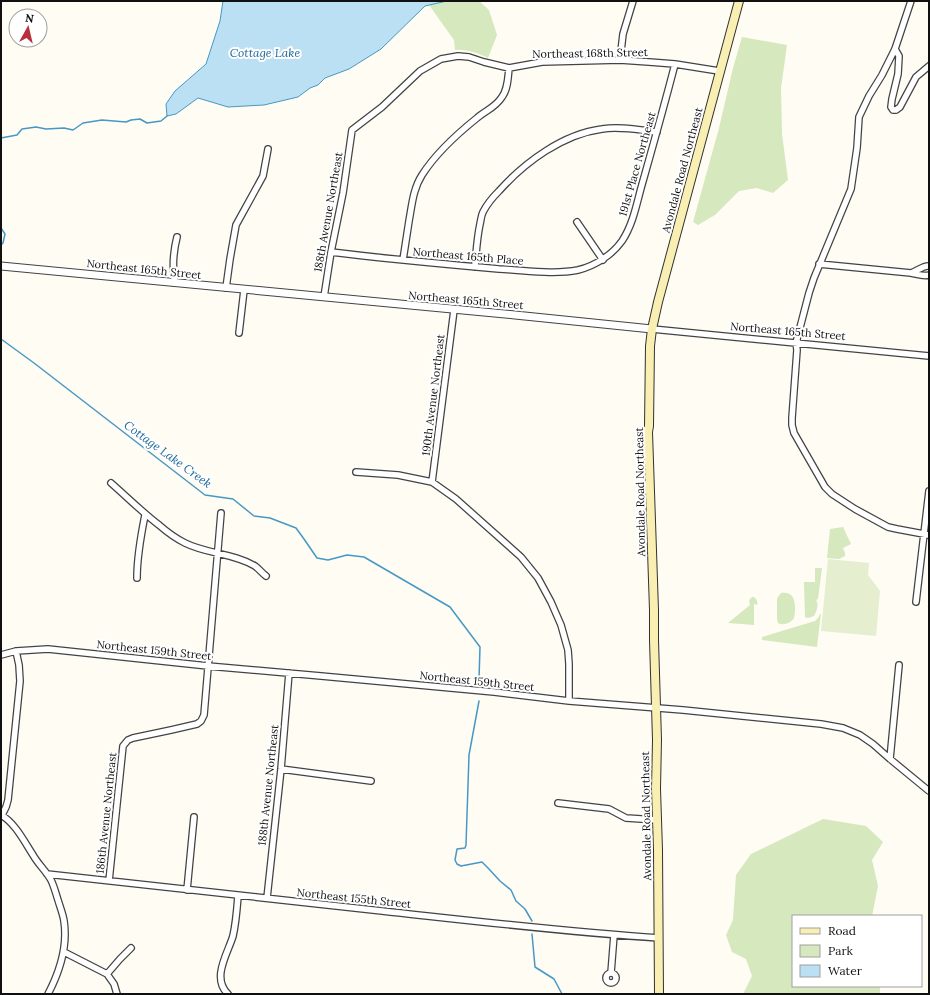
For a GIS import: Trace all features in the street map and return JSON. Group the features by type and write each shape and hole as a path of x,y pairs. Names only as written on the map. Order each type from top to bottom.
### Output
{"main road":[{"name":"Avondale Road Northeast","path":"659,994 656,708 648,432 650,346 652,329 738,1"}],"street":[{"path":"620,60 623,34 633,1"},
{"path":"911,1 895,49 859,117 857,148 851,190 808,293 796,343 798,350 792,425 794,433 825,487 832,494 855,509 888,527 927,534"},
{"path":"895,49 899,56 898,74 891,107 893,110 900,107 916,77 929,66"},
{"name":"188th Avenue Northeast","path":"324,297 343,192 352,130 382,107 420,71 441,59 458,56 469,57 509,68"},
{"name":"Northeast 168th Street","path":"509,68 542,62 620,60 675,64 719,71"},
{"name":"191st Place Northeast","path":"603,260 617,248 623,240 635,211 675,64"},
{"path":"403,260 412,201 421,176 434,158 459,134 478,117 496,105 503,96 507,85 509,68"},
{"path":"475,267 482,214 489,202 505,184 546,150 570,138 602,129 618,128 657,132"},
{"path":"226,288 236,225 263,176 268,149"},
{"path":"577,222 603,260"},
{"path":"175,283 173,274 173,258 177,237"},
{"name":"Northeast 165th Place","path":"331,252 475,267 545,272 578,270 603,260"},
{"path":"819,264 929,275"},
{"name":"Northeast 165th Street","path":"1,266 929,356"},
{"path":"911,273 924,266 929,266"},
{"path":"240,333 244,290"},
{"name":"190th Avenue Northeast","path":"432,482 454,310"},
{"path":"356,472 398,475 432,482 456,499 521,557 538,578 558,619 568,650 570,664 569,700"},
{"path":"111,483 146,515 176,539 198,548 218,552 242,560 256,567 266,576"},
{"path":"916,602 927,534 929,491"},
{"path":"208,666 221,514"},
{"path":"137,578 142,529 146,515"},
{"name":"Northeast 159th Street","path":"1,655 16,651 48,649 208,666 821,724 843,728 860,735 873,744 929,792"},
{"path":"16,651 20,681 8,800 3,816 13,826 52,882 64,920 64,952 48,994"},
{"path":"890,759 899,665"},
{"name":"186th Avenue Northeast","path":"109,881 123,746 128,740 133,738 197,724 204,715 208,666"},
{"name":"188th Avenue Northeast","path":"267,898 289,673"},
{"path":"280,769 371,781"},
{"path":"558,803 609,809 626,818 657,820"},
{"path":"187,890 194,817"},
{"name":"Northeast 155th Street","path":"47,874 539,928 659,938"},
{"path":"227,993 222,984 221,970 236,922 238,896"},
{"path":"611,973 614,935"},
{"path":"107,974 131,948"},
{"path":"64,952 107,974 114,984 117,994"}],"green space":[{"path":"447,1 479,1 489,10 497,35 488,58 480,54 464,50 455,50 454,40 429,5"},
{"path":"742,37 787,45 781,88 782,134 788,180 773,193 757,188 739,191 715,215 698,225 693,222"},
{"path":"843,527 851,544 843,548 845,556 839,559 827,558 830,529"},
{"path":"828,559 869,563 868,575 880,591 876,636 821,631"},
{"path":"815,568 822,568 818,599 816,600 817,608 814,616 807,618 805,617 804,582 815,582"},
{"path":"781,593 790,594 793,597 795,605 794,618 787,624 778,623 777,619 777,599"},
{"path":"754,597 757,601 757,605 754,604 754,625 728,623 750,605 749,600"},
{"path":"821,613 817,647 762,640 762,637 815,621"},
{"path":"823,819 866,826 883,842 872,860 878,886 872,915 792,915 792,987 880,987 880,994 743,994 752,976 746,959 732,952 726,935 733,920 736,875 751,854"}],"water":[{"name":"Cottage Lake","path":"223,1 447,1 425,6 381,49 349,69 325,78 318,85 310,88 298,97 264,105 228,107 198,98 176,114 167,116 166,104 175,91 206,64 220,21"}],"waterway":[{"name":"Cottage Lake Creek","path":"1,138 17,135 22,129 36,127 46,129 64,128 73,130 83,123 102,120 126,122 140,119 147,123 161,121 167,116"},
{"name":"Cottage Lake Creek","path":"1,228 5,234 1,245"},
{"name":"Cottage Lake Creek","path":"1,339 205,495 233,499 254,516 270,518 296,528 317,558 328,560 347,555 364,557 450,607 480,647 479,679"},
{"name":"Cottage Lake Creek","path":"479,701 469,755 466,845 465,848 457,849 455,860 457,864 461,866 482,862 511,890 516,901 525,909 532,921"},
{"name":"Cottage Lake Creek","path":"532,934 535,967 554,979 562,994"}]}
